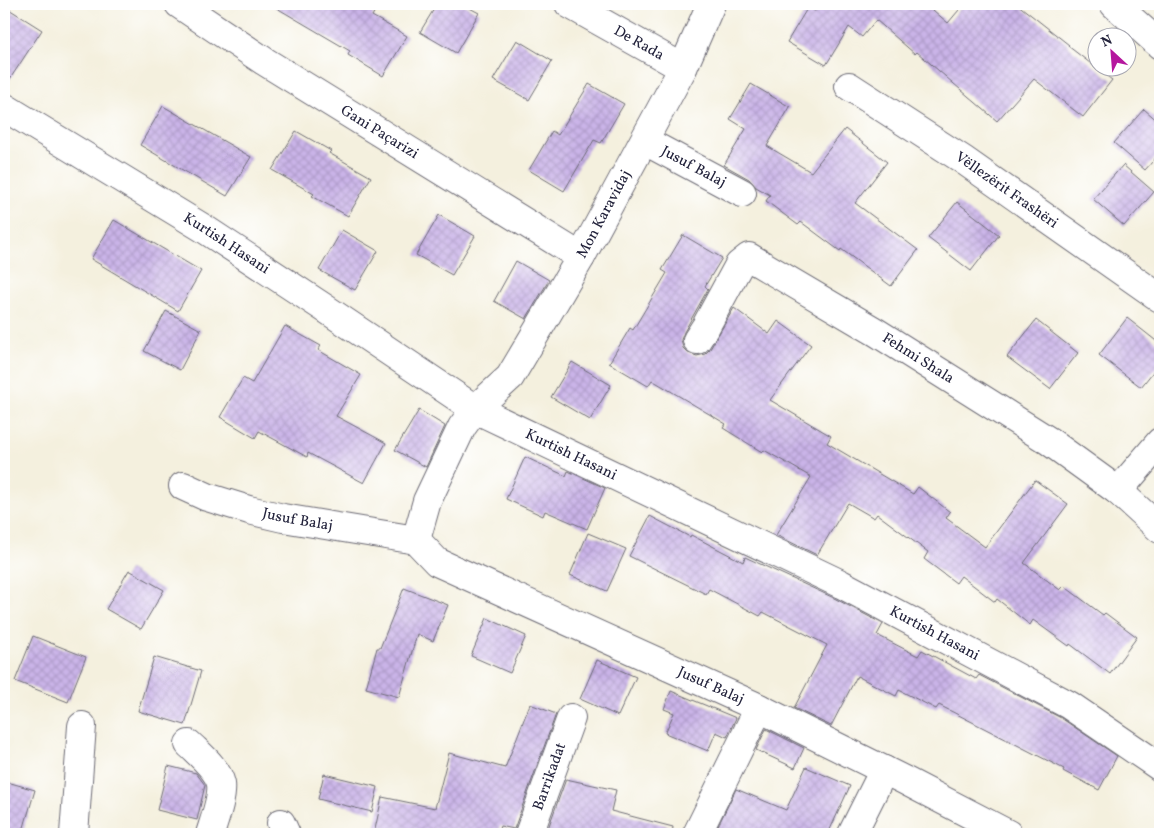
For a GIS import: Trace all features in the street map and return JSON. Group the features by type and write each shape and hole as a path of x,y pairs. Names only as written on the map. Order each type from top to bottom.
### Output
{"street":[{"name":"Gani Paçarizi","path":"178,4 264,61 581,257"},
{"name":"De Rada","path":"569,4 683,68"},
{"name":"Mon Karavidaj","path":"475,409 510,377 581,257 683,68 711,4"},
{"path":"1114,4 1160,45"},
{"name":"Vëllezërit Frashëri","path":"849,86 962,159 1160,298"},
{"name":"Kurtish Hasani","path":"4,108 203,228 475,409 841,584 1069,705 1160,767"},
{"name":"Jusuf Balaj","path":"645,141 742,193"},
{"name":"Fehmi Shala","path":"697,340 739,265 749,257 876,332 1049,441 1118,492 1160,529"},
{"path":"416,540 427,501 462,426 475,409"},
{"path":"1118,492 1160,442"},
{"name":"Jusuf Balaj","path":"183,486 207,498 266,514 416,540 437,562 759,708 1008,834"},
{"path":"697,834 759,708"},
{"name":"Barrikadat","path":"529,834 571,718"},
{"path":"74,834 82,726"},
{"path":"189,744 213,768 221,784 220,802 210,834"},
{"path":"852,834 884,770"}],"building":[{"path":"270,4 379,4 372,16 407,36 383,76 348,55 350,51"},
{"path":"437,4 462,4 479,13 456,53 420,32"},
{"path":"926,4 948,23 964,4 1017,4 1086,60 1086,78 1109,78 1112,80 1083,117 1034,79 997,121 917,52 915,54 876,20 862,37 849,27 826,65 787,42 808,7 815,11 819,5"},
{"path":"4,6 42,30 4,88"},
{"path":"517,40 552,61 529,100 493,80"},
{"path":"589,84 624,104 601,143 594,140 564,191 529,170 552,131 558,135"},
{"path":"751,84 790,107 767,146 811,172 845,129 887,162 855,203 918,250 891,286 801,222 798,225 766,201 770,195 756,187 749,179 724,165 746,129 730,119"},
{"path":"163,106 251,157 227,196 140,145"},
{"path":"1144,109 1160,123 1160,153 1145,170 1114,143"},
{"path":"296,131 331,151 329,153 371,177 348,216 312,196 314,194 272,170"},
{"path":"1123,165 1154,192 1124,226 1093,199"},
{"path":"957,202 999,235 971,271 928,238"},
{"path":"439,215 475,236 452,275 416,255"},
{"path":"114,220 201,271 178,311 91,259"},
{"path":"342,230 378,251 355,290 319,270"},
{"path":"683,235 722,258 705,286 708,289 681,340 683,348 688,353 697,356 705,354 710,349 734,308 769,334 778,321 811,345 770,400 831,436 827,443 913,494 918,487 950,512 946,518 985,547 1035,480 1068,504 1024,563 1060,590 1064,586 1137,637 1110,674 1070,644 1069,646 1033,620 1030,625 997,599 995,602 961,576 956,583 924,559 928,552 877,514 874,518 848,503 817,555 776,535 811,477 764,450 762,452 723,428 726,424 652,380 648,386 609,363 630,328 633,330 667,273 662,270"},
{"path":"516,261 549,280 526,319 494,301"},
{"path":"166,311 201,330 180,370 144,351"},
{"path":"1127,318 1160,344 1160,363 1141,387 1099,355"},
{"path":"1036,320 1078,353 1050,389 1007,357"},
{"path":"285,326 321,346 318,350 361,375 336,416 386,443 364,483 308,453 307,457 259,431 255,438 220,417 243,378 252,383"},
{"path":"572,362 611,385 590,420 551,397"},
{"path":"419,410 445,426 426,467 395,450"},
{"path":"525,457 566,476 568,471 605,488 587,529 545,511 543,516 506,499"},
{"path":"650,516 743,562 745,557 834,598 883,624 877,635 918,656 922,650 976,679 979,675 1061,718 1117,756 1099,790 1063,771 1064,769 939,705 936,709 899,690 896,696 857,676 831,726 794,708 827,645 763,612 760,616 709,589 706,594 629,556"},
{"path":"588,533 626,549 607,591 570,575"},
{"path":"129,570 164,590 141,629 106,609"},
{"path":"404,588 448,605 433,641 417,634 399,697 366,688 377,648 380,648"},
{"path":"487,618 526,636 510,673 471,656"},
{"path":"33,636 86,657 68,702 15,681"},
{"path":"154,657 201,671 185,725 138,711"},
{"path":"597,660 636,677 618,716 580,699"},
{"path":"671,691 736,718 727,737 716,732 708,751 665,733 674,713 664,709"},
{"path":"530,704 556,714 514,829 500,826 497,834 374,834 382,797 435,808 449,753 505,768"},
{"path":"766,729 804,748 795,768 756,750"},
{"path":"168,766 196,773 205,785 197,820 157,810"},
{"path":"806,767 850,786 828,834 714,834 736,789 786,810"},
{"path":"324,774 378,787 372,812 318,799"},
{"path":"566,779 616,790 611,811 673,827 672,834 546,834"},
{"path":"4,781 35,790 22,834 4,834"}]}
